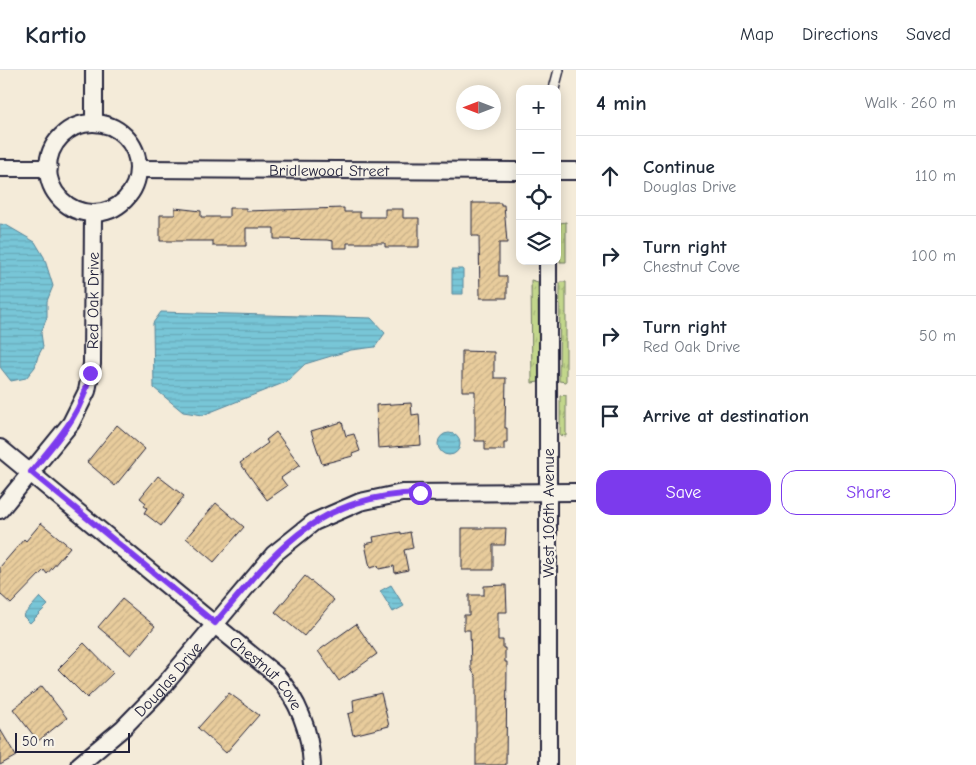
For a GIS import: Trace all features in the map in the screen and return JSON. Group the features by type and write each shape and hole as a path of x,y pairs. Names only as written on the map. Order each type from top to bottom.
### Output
{"street":[{"path":"94,70 94,123"},
{"path":"94,123 108,126 126,137 134,148 138,169 136,183 125,200 107,211 93,213 80,211 63,202 52,186 49,168 51,153 62,136 74,128 94,123"},
{"path":"0,168 49,168"},
{"name":"Bridlewood Street","path":"138,169 516,171"},
{"path":"561,171 576,171"},
{"name":"Red Oak Drive","path":"0,510 71,423 84,400 92,364 93,213"},
{"name":"West 106th Avenue","path":"548,265 548,765"},
{"name":"Chestnut Cove","path":"0,448 276,675 289,691 304,720 310,741 312,765"},
{"name":"Douglas Drive","path":"79,765 144,707 274,554 298,533 331,513 372,499 402,493 576,492"}],"lane":[{"path":"555,85 559,70"}],"green space":[{"path":"566,222 566,262 561,262 561,223"},
{"path":"531,280 538,282 539,382 532,383"},
{"path":"560,282 566,282 566,382 559,381"},
{"path":"566,395 566,436 560,435 560,396"}],"water":[{"path":"0,224 6,225 35,242 44,257 53,286 47,301 47,317 41,333 43,347 35,367 26,378 11,381 0,367"},
{"path":"452,269 463,269 463,294 452,294"},
{"path":"161,312 371,318 385,333 375,347 351,350 305,364 286,382 203,415 183,412 154,388 153,323"},
{"path":"449,433 457,436 460,444 457,452 449,455 441,452 438,444 441,436"},
{"path":"391,585 404,606 393,612 380,591"},
{"path":"40,597 48,605 30,623 23,616"}],"building":[{"path":"472,203 501,203 501,205 504,205 507,243 499,243 499,276 507,276 507,298 480,298 479,236 472,236"},
{"path":"175,208 201,211 201,217 229,217 229,208 246,208 246,211 344,208 344,212 360,212 360,217 385,217 385,209 403,209 403,218 419,218 419,247 385,247 385,243 347,243 347,248 333,248 333,241 327,240 274,239 274,228 246,228 246,246 213,246 213,241 160,241 160,215 175,215"},
{"path":"462,351 494,352 494,378 506,378 505,428 507,428 507,443 504,443 504,450 485,450 485,441 475,441 475,391 462,391"},
{"path":"411,403 412,415 419,414 421,445 378,448 376,405"},
{"path":"342,422 346,436 354,434 360,451 352,454 353,456 322,464 311,431"},
{"path":"117,425 145,449 115,486 87,462"},
{"path":"276,432 300,465 281,478 287,486 267,500 240,463 268,443 266,440"},
{"path":"158,476 184,496 161,526 144,513 147,508 144,506 146,503 140,498"},
{"path":"216,503 244,527 214,562 186,538"},
{"path":"41,523 70,547 47,574 44,570 11,604 0,594 0,567 24,539 26,541"},
{"path":"462,528 506,528 505,545 493,545 493,570 462,570"},
{"path":"401,532 401,534 410,532 413,548 404,550 408,570 395,573 394,566 379,569 378,566 370,568 365,544 374,542 373,537"},
{"path":"305,576 334,600 304,636 275,612"},
{"path":"506,585 507,612 498,612 498,640 503,640 505,662 507,662 506,765 476,765 476,677 471,669 470,630 464,630 464,615 469,615 469,595 484,595 484,586"},
{"path":"122,599 155,626 131,655 98,627"},
{"path":"356,624 377,654 339,681 318,651"},
{"path":"84,643 113,673 87,698 58,669"},
{"path":"42,686 67,718 38,741 13,709"},
{"path":"229,693 259,715 226,753 198,728"},
{"path":"381,693 389,726 353,735 348,714 354,712 353,700"},
{"path":"0,729 16,756 0,765"}],"route":[{"path":"90,373 84,400 76,415 31,472 215,623 274,554 314,522 331,513 372,499 402,493 420,493"}]}
